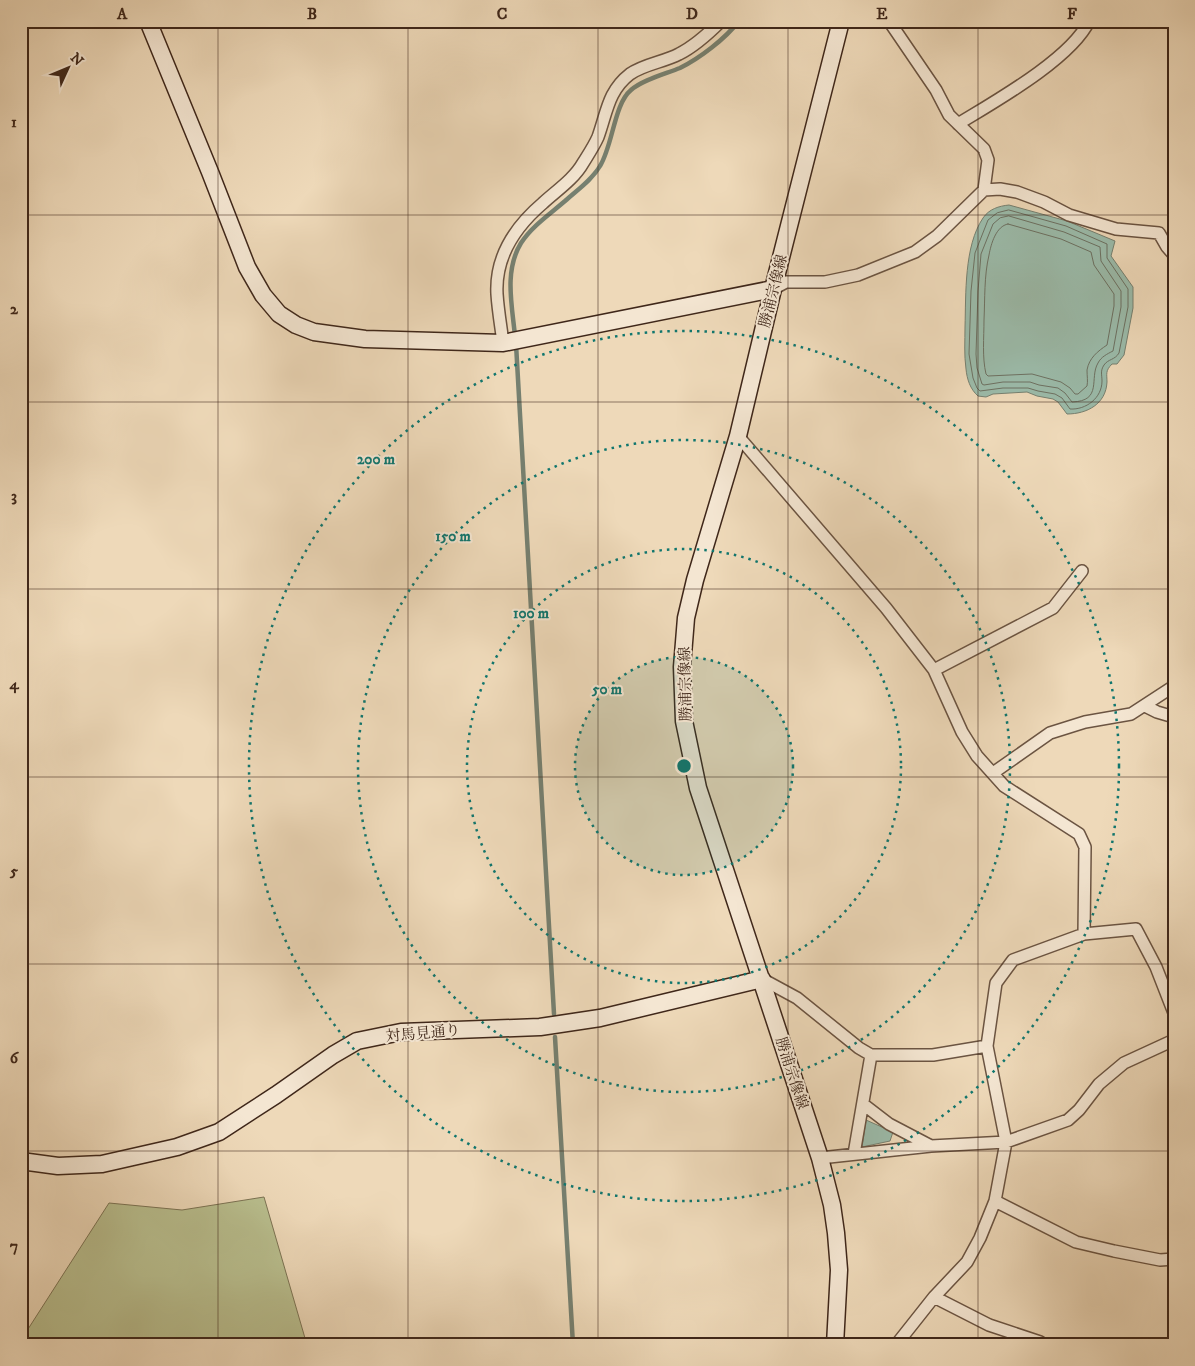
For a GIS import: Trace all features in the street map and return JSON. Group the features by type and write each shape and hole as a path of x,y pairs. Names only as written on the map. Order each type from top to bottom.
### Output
{"street":[{"path":"148,21 247,267 263,296 279,314 296,326 314,332 346,337 365,339 512,341 773,289 786,282 824,282 858,275 915,252 937,236 984,190 988,160 984,150 949,115 936,90 889,21"},
{"path":"512,341 497,293 500,265 509,241 525,220 582,165 597,138 608,102 617,86 632,73 686,50 700,41 721,21"},
{"name":"勝浦宗像線","path":"834,1345 839,1270 832,1205 820,1158 698,788 684,721 682,667 686,618 695,580 738,436 841,21"},
{"path":"958,124 1029,79 1056,59 1085,30 1089,21"},
{"path":"984,190 1000,189 1017,192 1044,202 1069,215 1116,229 1159,233 1167,247 1174,254"},
{"path":"738,436 886,608 934,670 962,732 977,756 1004,786 1079,834 1086,847 1084,934"},
{"path":"934,670 1053,608 1082,571"},
{"path":"993,773 1050,733 1085,722 1130,714 1174,686"},
{"path":"1145,706 1174,717"},
{"path":"896,1345 934,1297 967,1262 980,1238 995,1201 1006,1142 987,1046 996,983 1013,960 1084,934 1136,929 1156,967 1174,1014"},
{"path":"762,979 798,998 859,1048 871,1055 933,1055 987,1046"},
{"name":"対馬見通り","path":"21,1161 58,1166 102,1164 177,1148 219,1132 276,1095 332,1055 357,1041 401,1032 540,1027 592,1019 762,979"},
{"path":"820,1158 931,1146 1006,1142 1068,1120 1079,1110 1099,1084 1124,1063 1174,1040"},
{"path":"854,1154 871,1055"},
{"path":"863,1104 889,1124 931,1146"},
{"path":"995,1201 1076,1242 1160,1260 1174,1259"},
{"path":"934,1297 989,1325 1040,1342"}],"green space":[{"path":"264,1197 307,1345 21,1345 21,1340 109,1203 182,1210"}],"water":[{"path":"1009,205 1067,221 1115,241 1111,256 1133,287 1133,308 1124,355 1117,364 1112,364 1108,369 1106,390 1099,402 1088,410 1067,414 1058,402 1053,399 1027,392 993,394 986,397 978,396 969,384 965,358 966,285 972,242 977,229 988,212 994,208"},
{"path":"866,1120 893,1132 890,1141 862,1147"}],"waterway":[{"path":"515,336 511,300 511,277 512,265 521,243 536,226 584,185 597,171 608,147 617,115 625,96 641,83 680,68 696,59 712,48 739,21"},
{"path":"516,344 554,1014"},
{"path":"555,1037 573,1345"}]}
